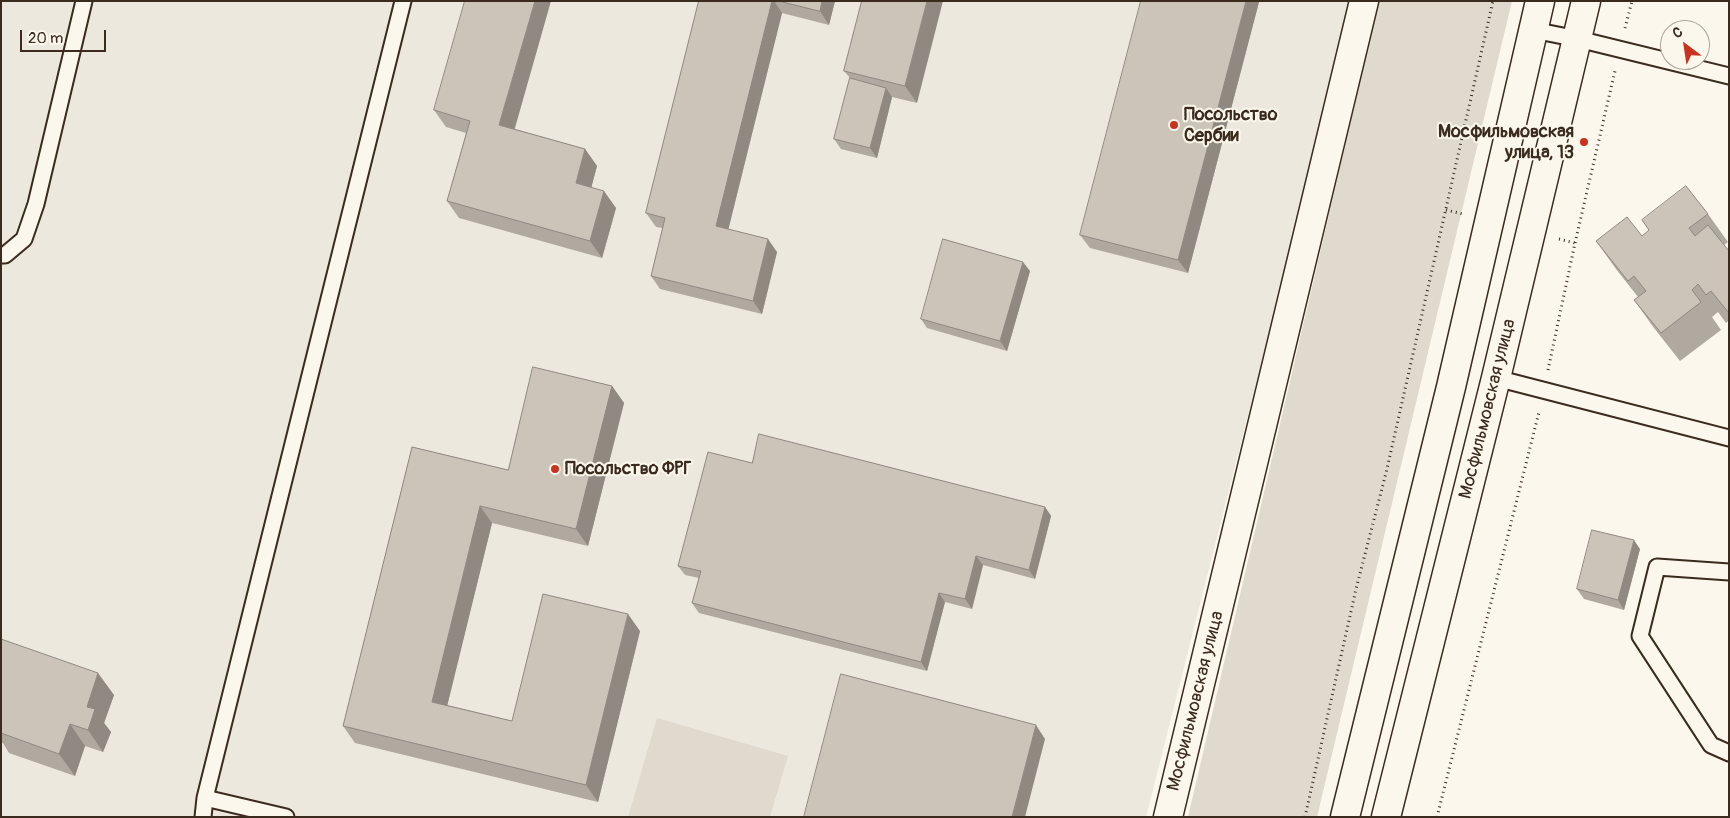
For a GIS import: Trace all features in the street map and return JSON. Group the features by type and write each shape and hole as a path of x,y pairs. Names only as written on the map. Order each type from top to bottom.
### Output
{"main road":[{"name":"Мосфильмовская улица","path":"1168,817 1364,1"},
{"path":"1345,817 1451,387 1540,1"},
{"name":"Мосфильмовская улица","path":"1386,817 1496,378 1586,1"}],"lane":[{"path":"1,255 5,255 24,239 36,204 84,1"},
{"path":"203,817 205,798 403,1"},
{"path":"1534,30 1729,76"},
{"path":"1496,378 1729,438"},
{"path":"1729,572 1657,567 1640,636 1711,745 1729,753"},
{"path":"205,798 286,817"}],"path":[{"path":"1305,817 1356,589 1391,453 1493,1"}],"shaded area":[{"path":"1,1 1353,1 1146,817 1,817"},
{"path":"1379,1 1512,1 1317,817 1188,817"},
{"path":"657,718 788,756 770,817 628,817"}],"building":[{"path":"465,1 535,1 499,125 585,149 576,183 604,191 590,241 447,201 470,121 434,110"},
{"path":"699,1 772,1 716,226 768,239 753,301 651,276 665,218 646,213"},
{"path":"779,1 822,1 820,11"},
{"path":"862,1 927,1 905,86 844,71"},
{"name":"Посольство Сербии","path":"1141,1 1246,1 1178,260 1080,235"},
{"path":"850,78 886,88 870,148 834,139"},
{"path":"1686,186 1708,214 1689,228 1695,236 1708,225 1729,251 1729,313 1711,291 1706,295 1698,284 1692,290 1701,302 1661,333 1634,300 1646,291 1634,276 1628,281 1596,241 1627,217 1642,236 1649,230 1642,220"},
{"path":"943,239 1023,262 1000,341 921,319"},
{"path":"533,367 612,386 576,529 480,506 432,702 512,721 543,594 628,614 586,785 343,726 412,447 508,470"},
{"path":"759,434 1045,507 1029,570 976,556 965,599 939,593 921,662 692,603 701,571 678,566 708,452 752,463"},
{"path":"1592,530 1634,540 1618,600 1577,589"},
{"path":"1,639 98,673 87,707 95,709 88,730 70,724 59,754 1,733"},
{"path":"841,674 1036,725 1012,817 804,817"}],"place":[{"name":"Посольство Сербии","path":"1174,125"},
{"name":"Мосфильмовская улица, 13","path":"1584,142"},
{"name":"Посольство ФРГ","path":"555,469"}]}
